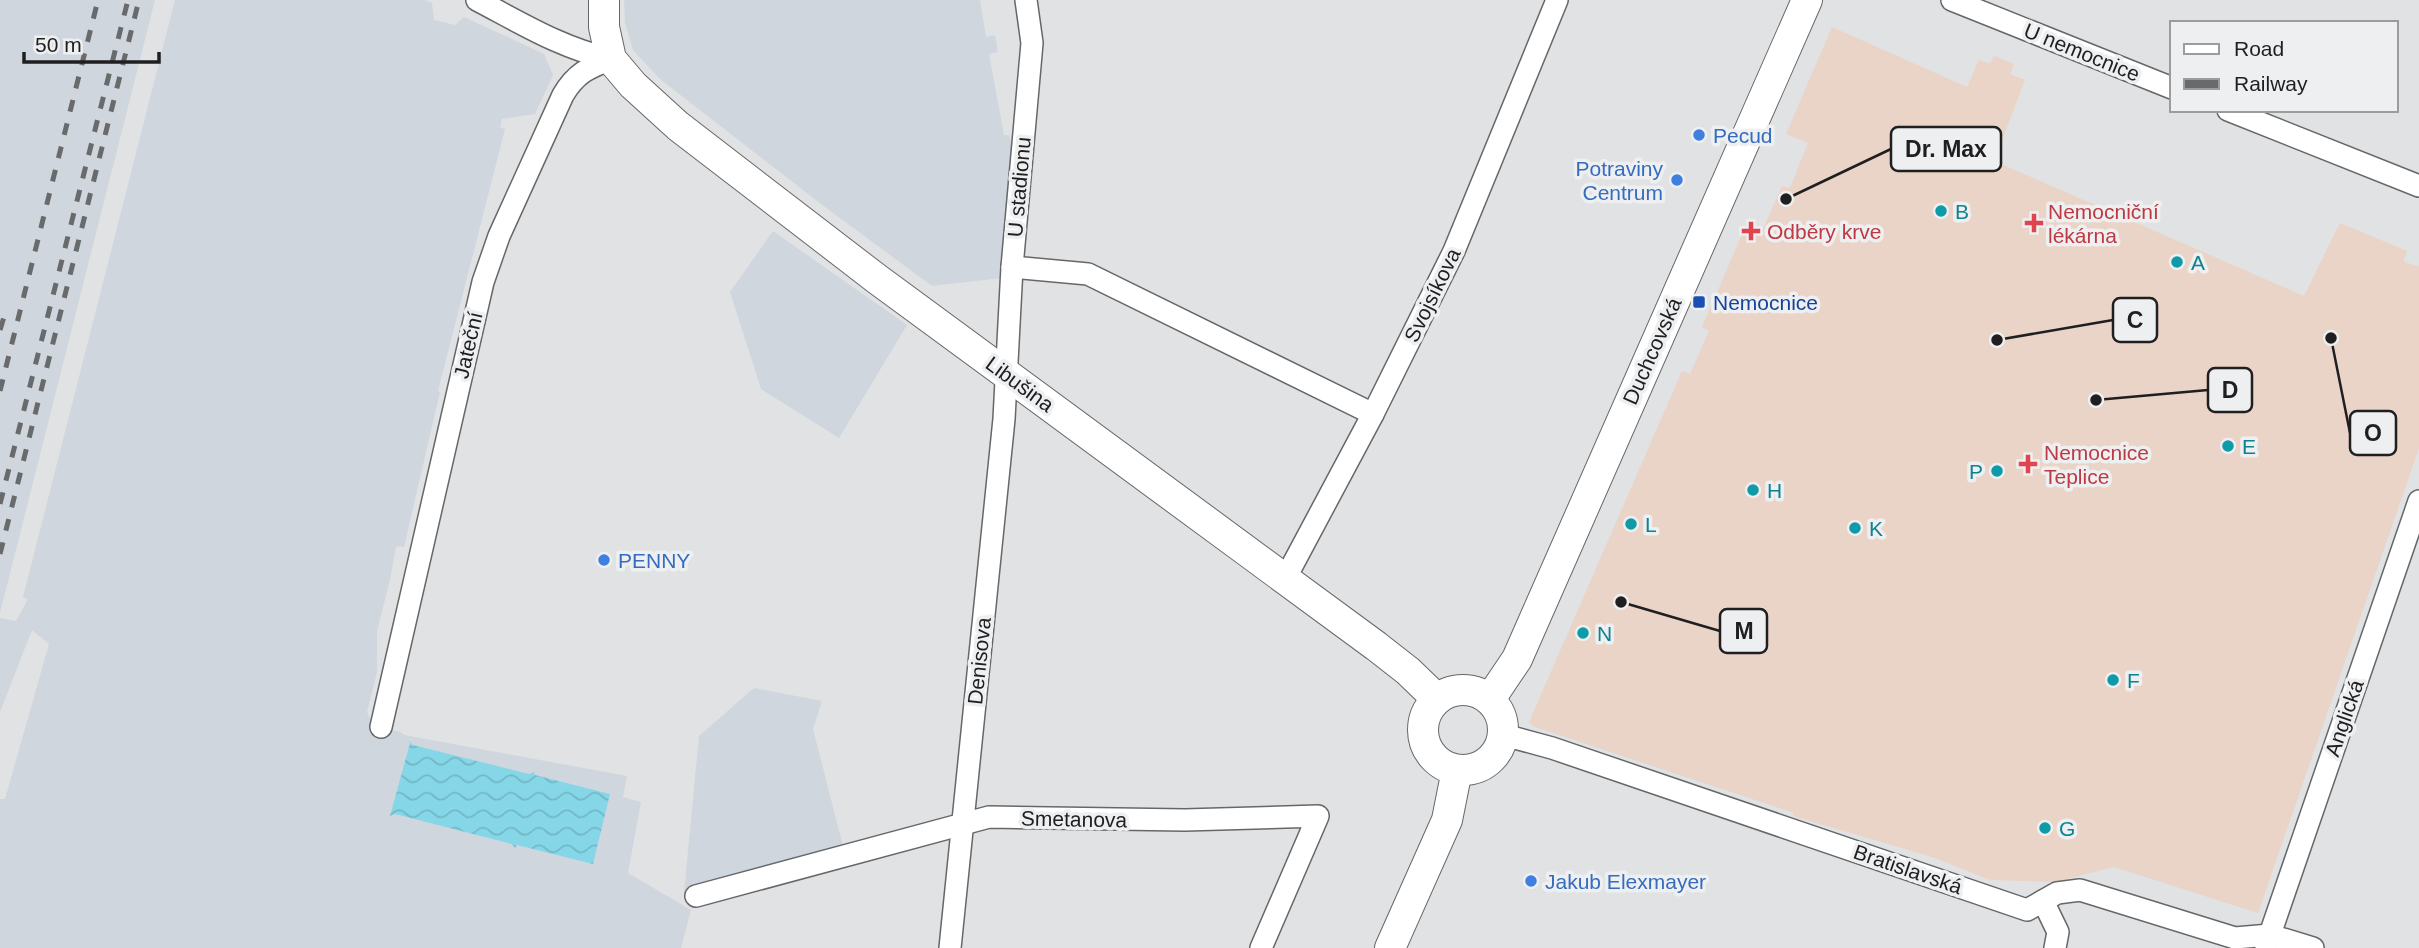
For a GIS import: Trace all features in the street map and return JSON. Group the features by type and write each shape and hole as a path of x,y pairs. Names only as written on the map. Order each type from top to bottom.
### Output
{"main road":[{"path":"604,0 604,27 611,60"},
{"name":"Duchcovská","path":"1490,699 1517,659 1807,0"},
{"name":"Libušina","path":"611,60 651,102 731,169 1408,671 1437,699"},
{"path":"1466,689 1490,699 1498,708 1504,735 1493,758 1481,767 1470,770 1457,770 1441,764 1425,743 1423,729 1426,714 1437,699 1451,691 1466,689"},
{"path":"1390,948 1447,820 1457,770"}],"street":[{"path":"477,0 565,45 611,60"},
{"name":"U stadionu","path":"1007,374 1012,267 1032,43 1026,0"},
{"name":"Svojsíkova","path":"1285,579 1373,414 1454,251 1558,0"},
{"name":"U nemocnice","path":"1952,0 2170,87"},
{"name":"Jateční","path":"381,727 487,270 499,236 563,94 572,79 590,67 611,60"},
{"path":"2233,112 2419,186"},
{"path":"1012,267 1088,274 1373,414"},
{"name":"Denisova","path":"950,948 1007,374"},
{"name":"Anglická","path":"2267,941 2419,501"},
{"name":"Bratislavská","path":"1504,735 1552,748 2027,910 2057,893 2080,890 2235,938 2313,948"},
{"name":"Smetanova","path":"696,896 989,817 1185,820 1318,816 1261,948"},
{"path":"2043,901 2058,932 2055,948"}],"shaded area":[{"path":"0,0 155,0 0,613"},
{"path":"175,0 424,0 432,3 434,20 455,25 464,17 544,54 553,75 535,114 502,119 500,127 505,129 438,391 440,392 404,547 396,546 377,631 377,672 367,712 373,725 404,735 627,776 623,797 641,802 628,873 691,910 681,948 0,948 0,799 5,799 49,644 32,630 0,712 0,618 16,621 28,599 23,597"},
{"path":"624,0 980,0 986,37 995,35 998,52 989,54 1004,135 1009,135 1013,150 1002,278 932,286 660,79 633,50 625,23"},
{"name":"Nemocnice Teplice","path":"1832,27 1967,87 1979,60 1990,64 1994,56 2014,64 2010,74 2025,80 1994,161 2304,296 2340,223 2407,251 2403,261 2418,267 2419,265 2419,448 2258,913 2114,867 2055,882 1990,880 1932,857 1793,816 1794,813 1535,727 1529,722 1682,371 1690,374 1709,331 1702,327 1747,223 1763,229 1782,186 1790,188 1808,143 1786,134"},
{"path":"773,231 907,325 839,438 761,389 730,292"},
{"path":"754,688 822,701 813,729 844,850 684,893 699,736"}],"water":[{"path":"408,740 413,745 529,774 534,772 535,775 610,794 593,864 517,845 515,848 512,844 395,814 390,816 410,743"}],"railway":[{"path":"0,391 98,0"},
{"path":"0,504 128,0"},
{"path":"0,554 139,0"},
{"path":"0,330 7,307"}],"place":[{"name":"Pecud","path":"1699,135"},
{"name":"Potraviny Centrum","path":"1677,180"},
{"name":"Dr. Max","path":"1786,199"},
{"name":"B","path":"1941,211"},
{"name":"Nemocniční lékárna","path":"2034,223"},
{"name":"Odběry krve","path":"1751,231"},
{"name":"A","path":"2177,262"},
{"name":"Nemocnice","path":"1699,302"},
{"name":"O","path":"2331,338"},
{"name":"C","path":"1997,340"},
{"name":"D","path":"2096,400"},
{"name":"E","path":"2228,446"},
{"name":"Nemocnice Teplice","path":"2028,464"},
{"name":"P","path":"1997,471"},
{"name":"H","path":"1753,490"},
{"name":"L","path":"1631,524"},
{"name":"K","path":"1855,528"},
{"name":"PENNY","path":"604,560"},
{"name":"M","path":"1621,602"},
{"name":"N","path":"1583,633"},
{"name":"F","path":"2113,680"},
{"name":"G","path":"2045,828"},
{"name":"Jakub Elexmayer","path":"1531,881"}]}
